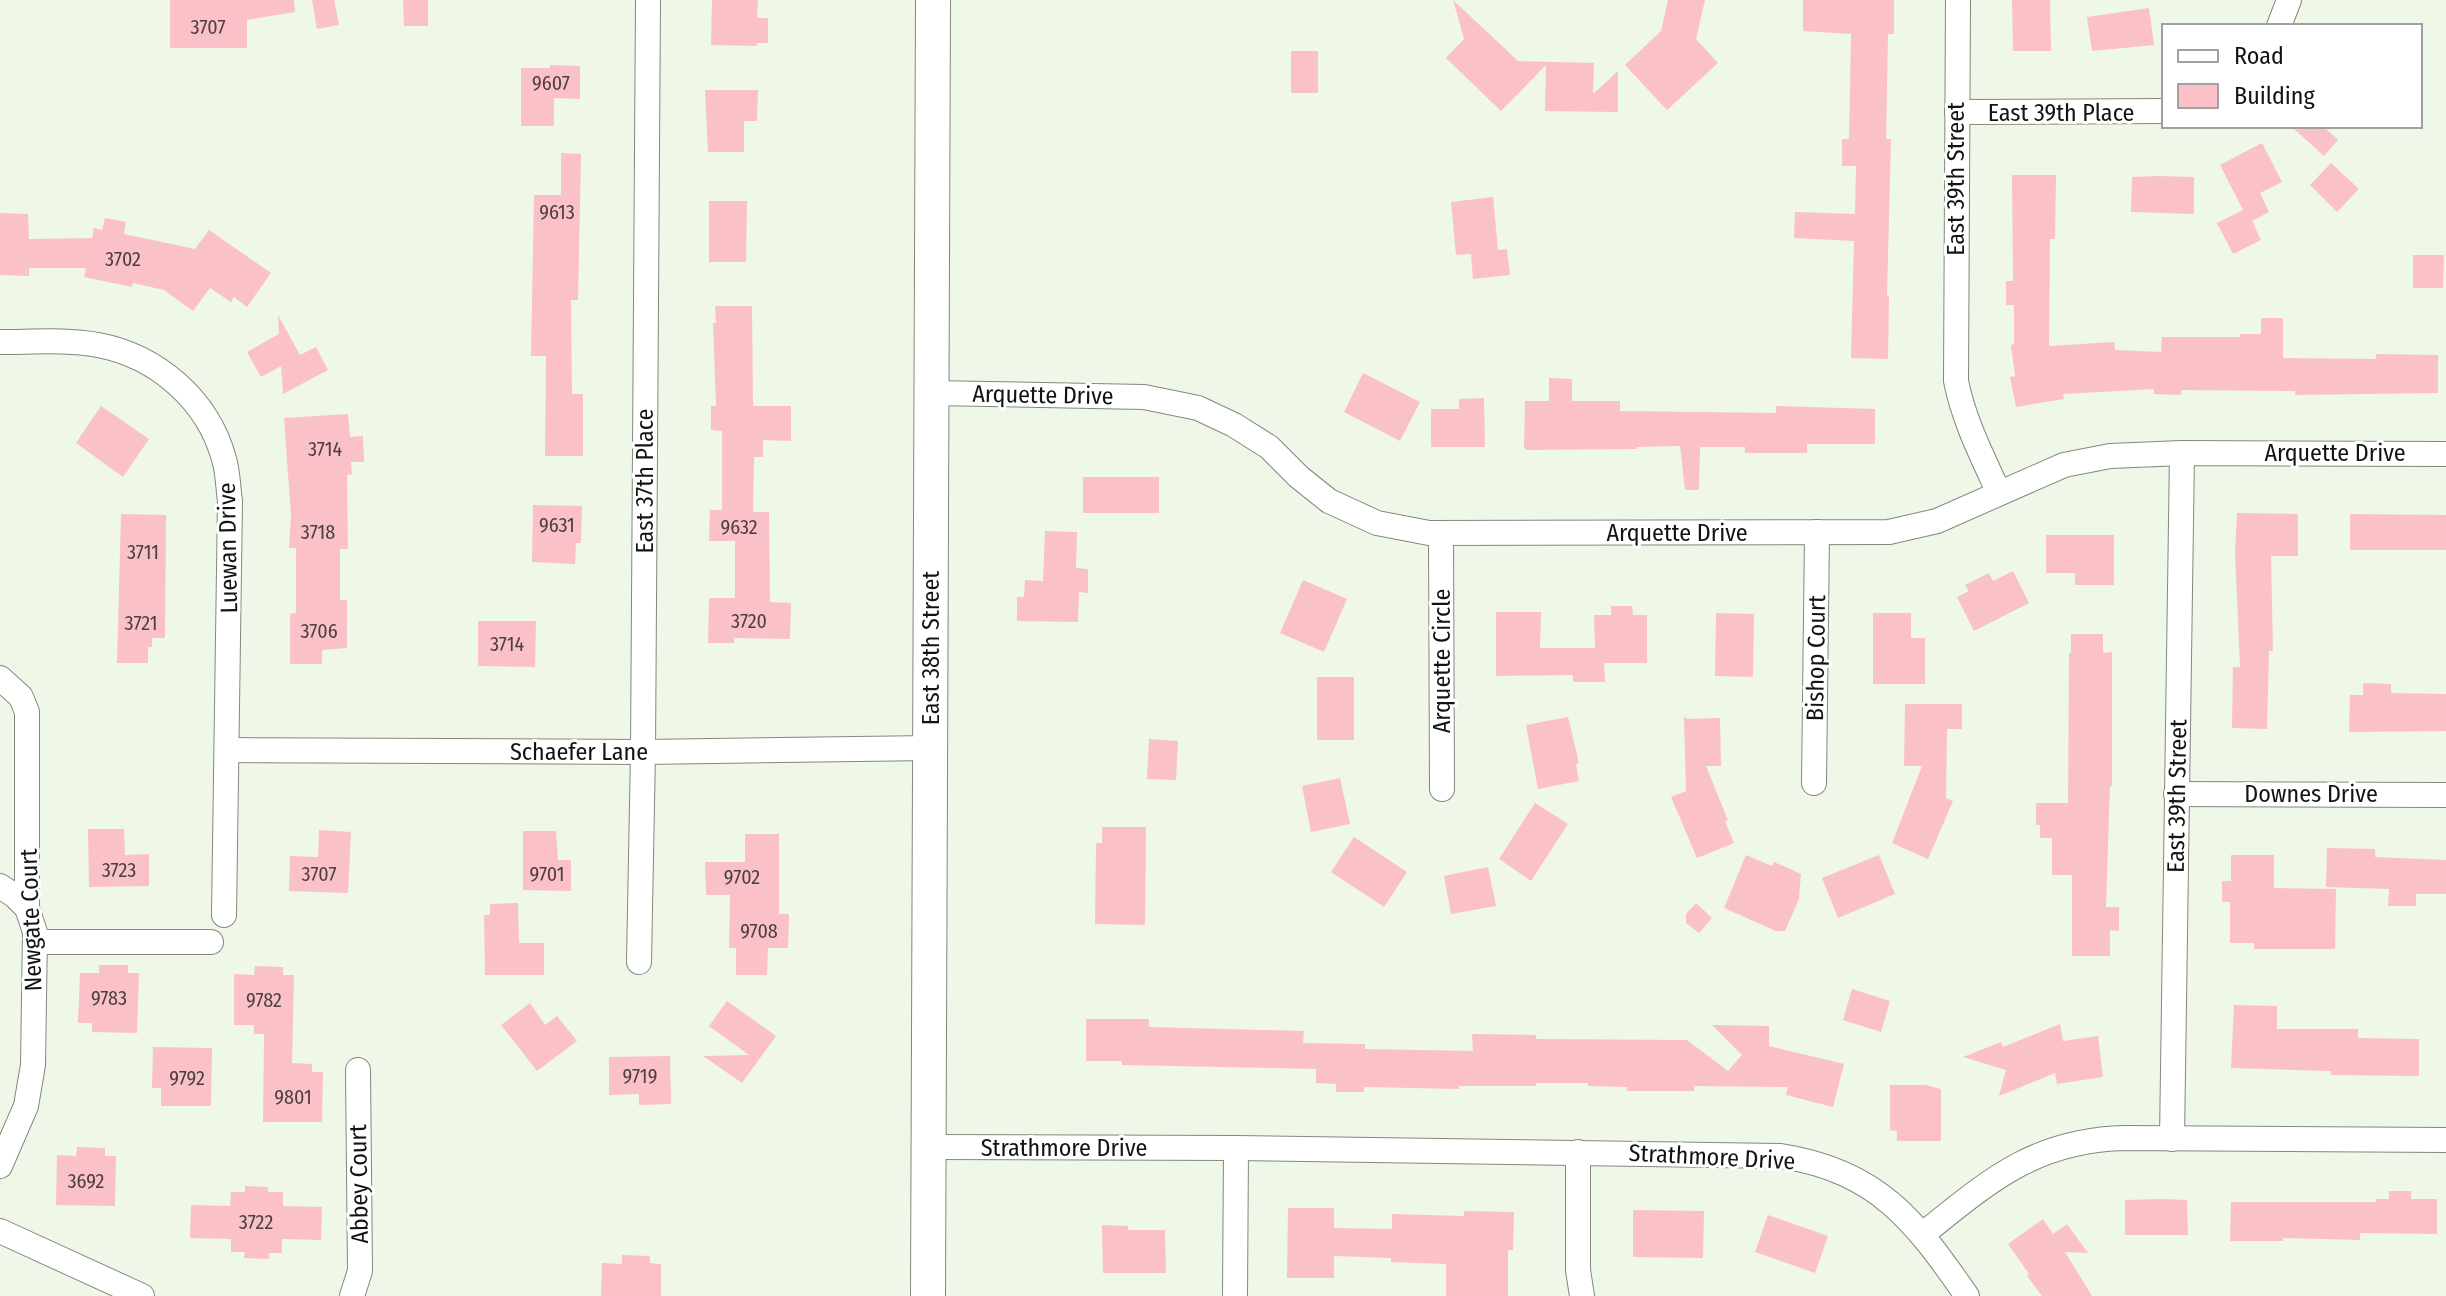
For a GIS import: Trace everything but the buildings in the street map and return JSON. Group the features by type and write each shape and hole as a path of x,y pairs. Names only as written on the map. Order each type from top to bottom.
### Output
{"main road":[{"name":"East 38th Street","path":"928,1296 933,0"}],"street":[{"name":"East 37th Place","path":"639,962 648,0"},
{"name":"East 39th Street","path":"1958,0 1956,381 1961,407 1999,493"},
{"path":"2280,24 2289,0"},
{"name":"East 39th Place","path":"1957,112 2162,111"},
{"name":"Luewan Drive","path":"0,342 85,343 136,356 168,376 188,394 204,414 221,450 230,501 224,915"},
{"name":"Arquette Drive","path":"932,393 1144,397 1198,408 1247,432 1269,447 1318,493 1353,514 1402,530 1441,534 1881,532 1937,521 2043,473 2087,459 2122,454 2446,454"},
{"name":"East 39th Street","path":"2172,1139 2182,453"},
{"name":"Bishop Court","path":"1814,783 1817,532"},
{"name":"Arquette Circle","path":"1441,534 1442,789"},
{"name":"Newgate Court","path":"0,678 21,697 27,712 27,908 33,921 35,942 30,1086 19,1127 0,1166"},
{"name":"Schaefer Lane","path":"227,750 643,752 931,748"},
{"name":"Downes Drive","path":"2176,794 2446,795"},
{"path":"0,886 27,908"},
{"path":"35,942 211,942"},
{"name":"Abbey Court","path":"352,1296 360,1271 358,1070"},
{"path":"1923,1234 1996,1176 2032,1157 2070,1145 2109,1139 2446,1140"},
{"name":"Strathmore Drive","path":"927,1147 1756,1154 1794,1158 1830,1168 1887,1199 1923,1234 1967,1296"},
{"path":"1235,1296 1236,1148"},
{"path":"1578,1152 1578,1270 1582,1296"},
{"path":"0,1231 142,1296"}]}
